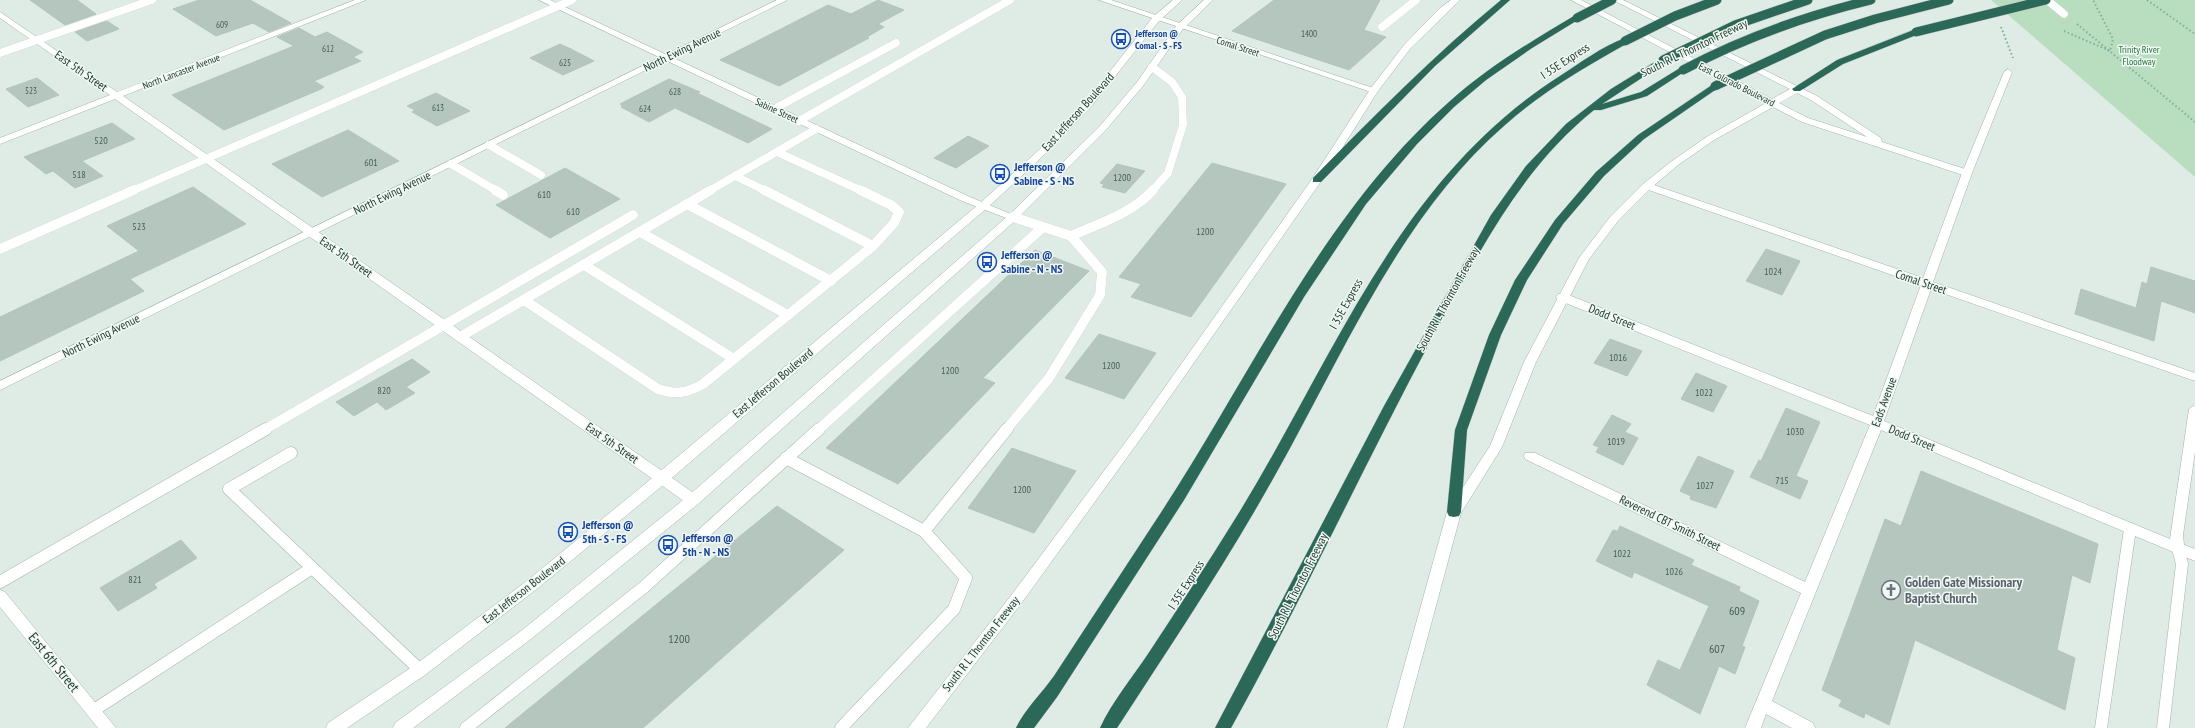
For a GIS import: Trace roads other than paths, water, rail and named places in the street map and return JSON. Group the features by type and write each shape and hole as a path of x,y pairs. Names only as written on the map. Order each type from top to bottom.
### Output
{"highway":[{"path":"1317,180 1407,89 1465,35 1506,0"},
{"path":"1024,728 1052,692 1171,509 1300,296 1362,202 1414,142 1451,105 1483,78 1523,50 1577,18 1612,0"},
{"name":"I 35E Express","path":"1108,728 1209,576 1285,446 1370,289 1420,216 1461,164 1486,138 1521,107 1590,61 1625,41 1675,16 1717,0"},
{"name":"South R L Thornton Freeway","path":"1223,728 1251,678 1407,372 1478,245 1526,172 1569,126 1635,77 1663,60 1735,25 1808,0"},
{"path":"1589,111 1644,94 1683,70 1729,46 1764,31 1813,14 1871,0"},
{"path":"1454,512 1461,430 1494,335 1521,280 1559,222 1600,174 1641,138 1715,86 1825,35 1875,19 1949,0"},
{"path":"1797,89 1840,62 1916,32 2047,0"}],"street":[{"name":"North Lancaster Avenue","path":"0,141 362,0"},
{"name":"Sabine Street","path":"543,0 816,129 983,206 1013,217"},
{"name":"North Ewing Avenue","path":"0,386 783,0"},
{"name":"Comal Street","path":"1103,0 1180,27 1374,90"},
{"name":"East Jefferson Boulevard","path":"334,728 420,670 533,584 662,478 983,206 1042,152 1087,106 1156,19 1178,0"},
{"path":"401,728 526,635 693,500 1013,217 1102,129 1152,67 1180,27 1209,0"},
{"name":"East Colorado Boulevard","path":"1574,0 1805,120 1840,133 1884,144 1967,173"},
{"name":"East Colorado Boulevard","path":"1617,0 1814,98 1884,144"},
{"name":"South R L Thornton Freeway","path":"916,728 1042,565 1144,424 1317,180 1374,90 1407,47 1453,1"},
{"name":"East 5th Street","path":"0,14 693,500"},
{"name":"Eads Avenue","path":"1753,728 1877,423 1967,173 2008,72"},
{"path":"1395,728 1454,512 1496,447 1530,362 1562,297 1584,258 1614,219 1647,186 1675,163 1711,138 1774,104 1797,89"},
{"name":"Comal Street","path":"1647,186 2195,377"},
{"name":"Dodd Street","path":"1562,297 1877,423 2195,555"},
{"path":"2178,548 2176,535 2195,409"},
{"name":"Reverend CBT Smith Street","path":"1530,456 1810,590"},
{"name":"East 6th Street","path":"0,596 108,728"},
{"path":"1762,704 1807,728"}],"lane":[{"path":"0,53 152,0"},
{"path":"0,249 572,0"},
{"path":"799,121 1010,0"},
{"path":"1382,27 1416,0"},
{"path":"2047,0 2064,14"},
{"path":"774,109 896,42"},
{"path":"1071,236 1123,212 1146,198 1168,173 1183,126 1182,97 1172,82 1152,67"},
{"path":"460,337 816,129"},
{"path":"489,145 541,175"},
{"path":"524,300 658,389 672,394 686,393 703,384 873,246 894,223 899,212 891,205 777,152"},
{"path":"451,164 503,196"},
{"path":"735,176 873,246"},
{"path":"687,204 831,281"},
{"path":"0,582 444,326 633,215"},
{"path":"924,531 1050,378 1100,295 1102,272 1071,236 1042,228 1013,217"},
{"path":"466,728 644,587 1042,228"},
{"path":"640,232 788,315"},
{"path":"584,265 734,359"},
{"path":"291,453 229,489 420,670"},
{"path":"786,458 924,531 966,578 954,609 841,728"},
{"path":"2100,728 2130,529"},
{"path":"2163,728 2182,564 2178,548"},
{"path":"94,710 312,568"}],"place":[{"name":"Jefferson @ Comal - S - FS","path":"1121,39"},
{"name":"Jefferson @ Sabine - S - NS","path":"1000,174"},
{"name":"Jefferson @ Sabine - N - NS","path":"987,262"},
{"name":"Jefferson @ 5th - S - FS","path":"568,532"},
{"name":"Jefferson @ 5th - N - NS","path":"668,545"},
{"name":"Golden Gate Missionary Baptist Church","path":"1891,590"}],"park label":[{"name":"Trinity River Floodway","path":"2139,54"}]}
